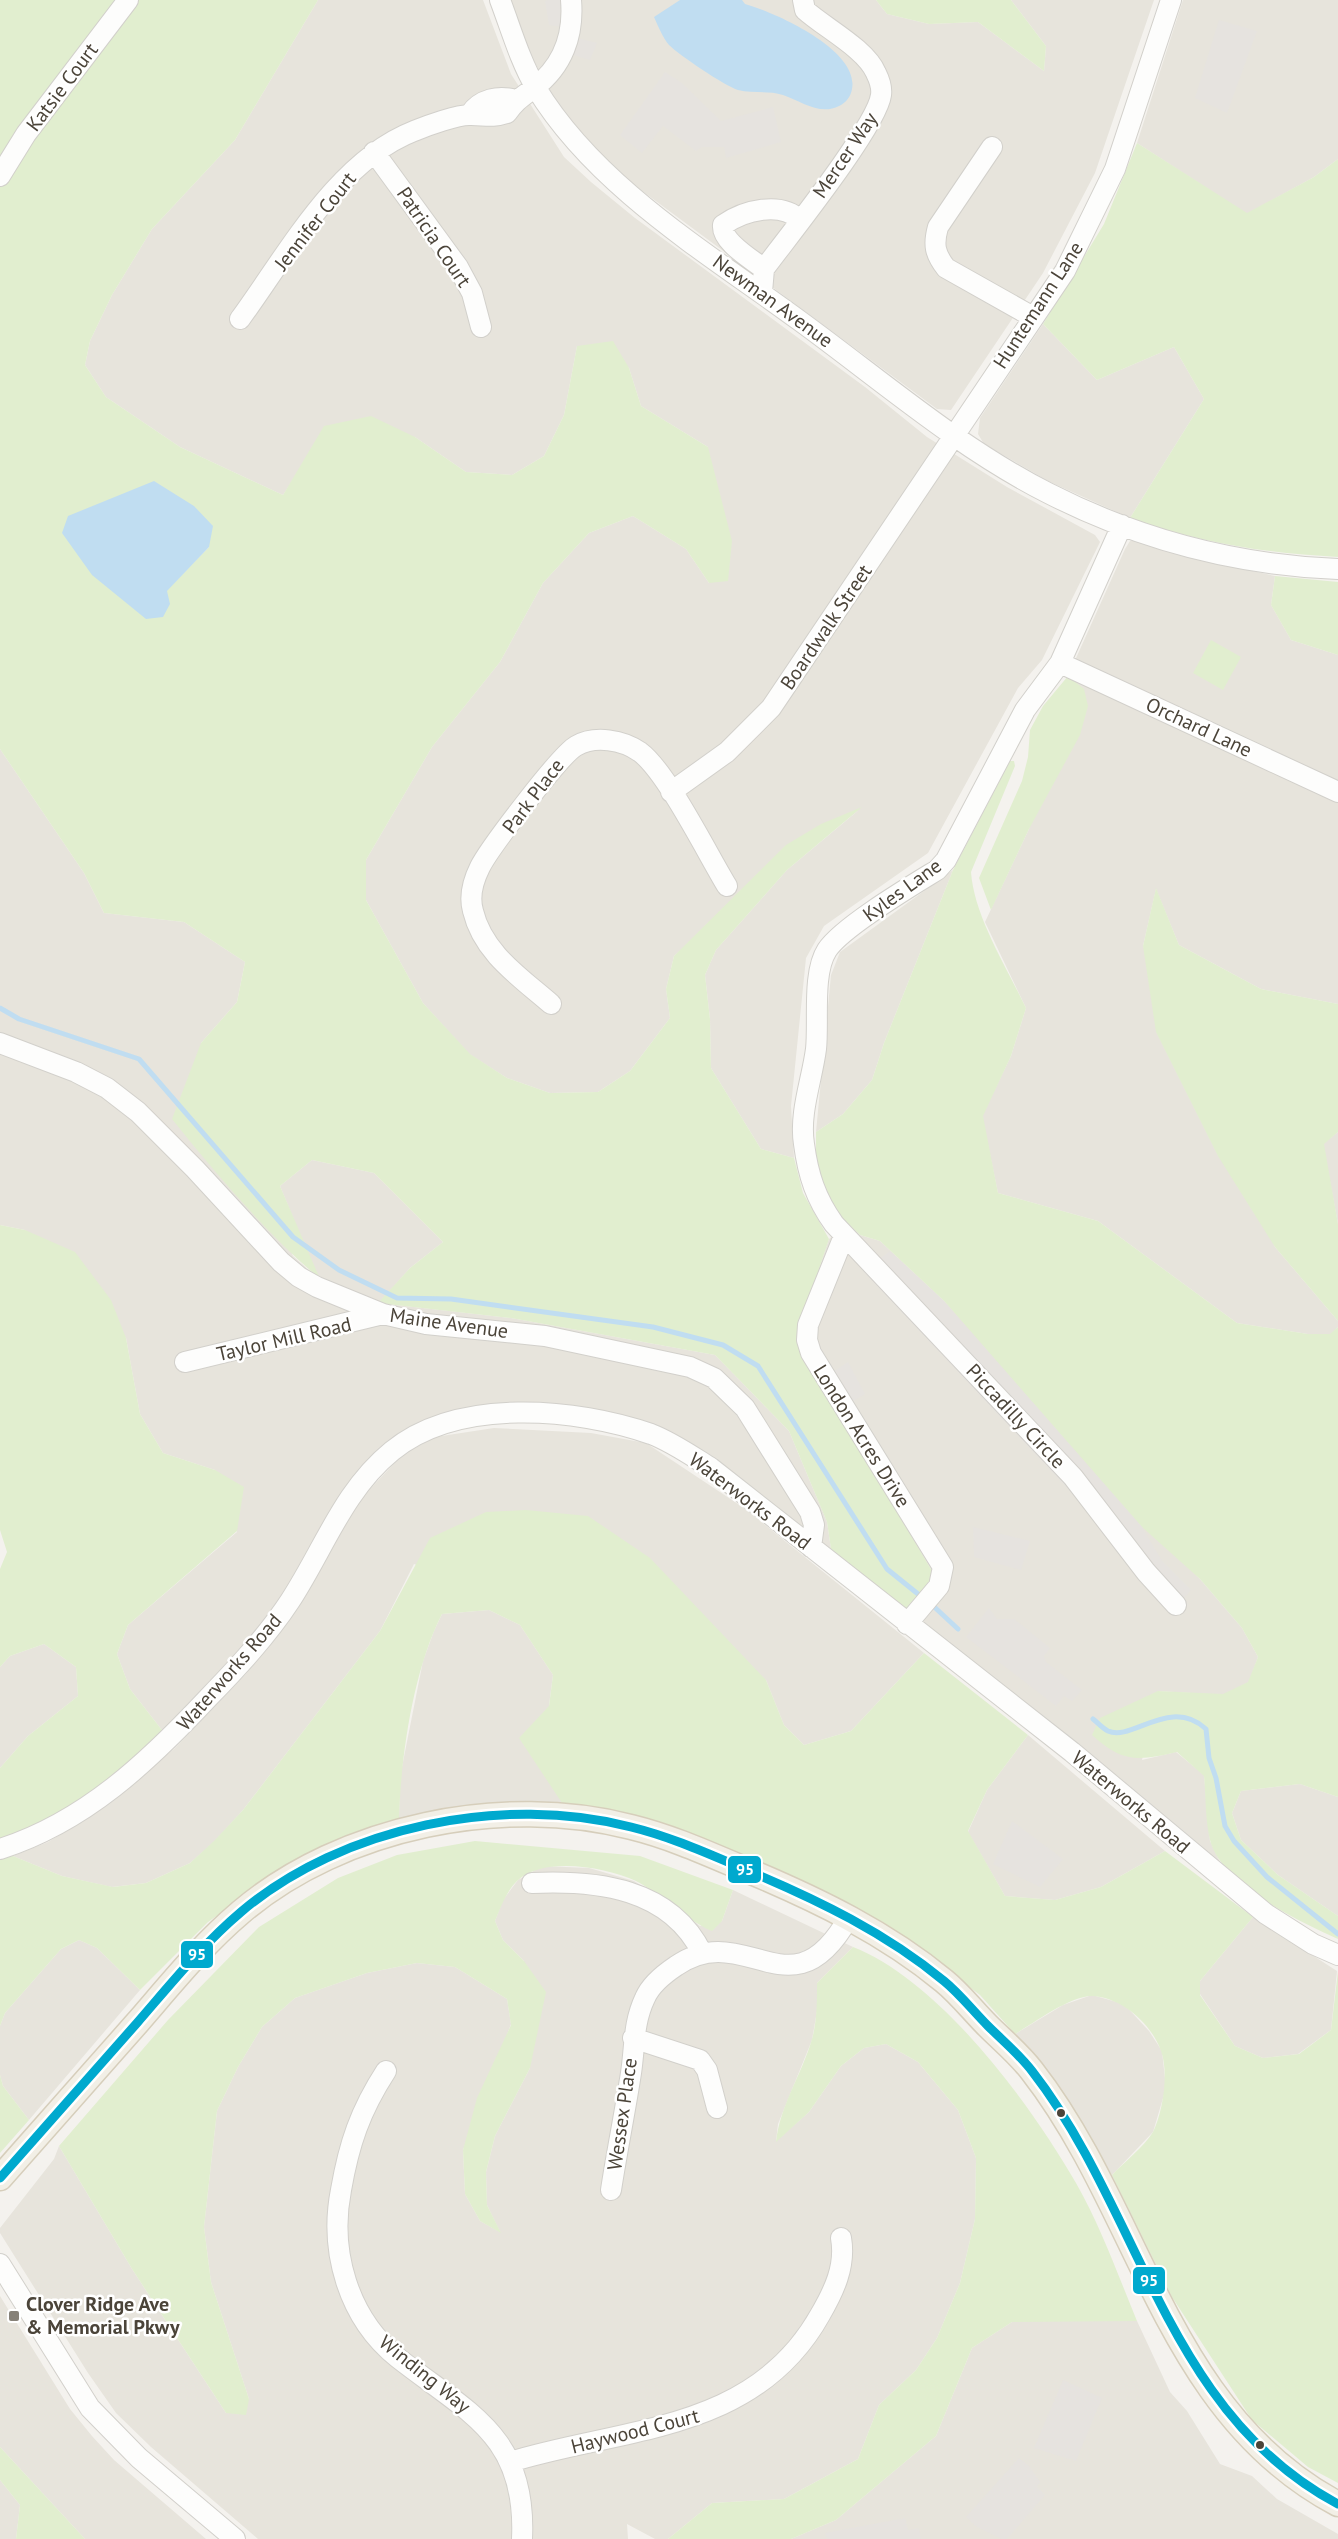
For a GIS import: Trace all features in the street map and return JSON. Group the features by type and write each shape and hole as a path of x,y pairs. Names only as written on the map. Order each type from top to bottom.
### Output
{"main road":[{"path":"0,2178 203,1947 245,1909 293,1877 348,1848 411,1827 487,1816 558,1815 630,1827 692,1846 849,1917 895,1944 946,1983 1031,2069 1087,2159 1153,2293 1227,2412 1271,2457 1311,2489 1338,2504"}],"street":[{"name":"Katsie Court","path":"0,176 26,134 128,0"},
{"name":"Newman Avenue","path":"500,0 535,87 585,153 612,180 953,435 1047,493 1122,525 1196,549 1242,559 1338,569"},
{"name":"Jennifer Court","path":"240,319 318,212 352,171 374,152 415,131 470,114 474,108 496,97 515,100 535,87 554,68 567,49 572,20 571,0"},
{"name":"Mercer Way","path":"764,269 873,117 881,95 880,84 873,66 864,56 804,10 803,0"},
{"name":"Huntemann Lane","path":"953,435 1065,271 1115,169 1171,0"},
{"path":"992,147 938,227 934,242 946,268 1033,318"},
{"name":"Patricia Court","path":"374,152 458,267 472,293 482,327"},
{"path":"762,292 764,269 729,240 723,230 723,225 742,216 776,208 792,212 800,220"},
{"name":"Boardwalk Street","path":"670,792 727,752 771,708 953,435"},
{"name":"Kyles Lane","path":"844,1236 822,1208 812,1188 803,1141 806,1104 816,1049 820,967 825,952 840,935 937,870 946,860 1025,710 1060,663 1122,525"},
{"name":"Orchard Lane","path":"1060,663 1338,792"},
{"name":"Park Place","path":"551,1004 499,960 477,926 471,897 480,866 565,753 593,739 630,746 650,761 727,886"},
{"name":"Maine Avenue","path":"0,1043 68,1068 106,1088 156,1129 281,1262 299,1277 383,1314 426,1324 545,1336 690,1368 714,1378 745,1408 810,1512 814,1525 811,1547"},
{"name":"London Acres Drive","path":"844,1236 808,1325 807,1340 811,1353 943,1567 939,1586 912,1618"},
{"name":"Piccadilly Circle","path":"844,1236 1073,1477 1146,1572 1176,1605"},
{"name":"Taylor Mill Road","path":"185,1362 383,1314"},
{"name":"Waterworks Road","path":"0,1849 41,1834 82,1811 104,1796 169,1739 270,1628 291,1600 338,1514 363,1479 393,1450 429,1429 477,1415 530,1413 614,1423 653,1435 711,1468 811,1547 912,1618 1266,1914 1313,1944 1337,1954"},
{"path":"532,1883 575,1882 622,1891 646,1899 672,1912 687,1926 702,1953"},
{"name":"Wessex Place","path":"611,2190 631,2070 633,2038 645,1996 662,1975 702,1953 723,1951 774,1965 792,1967 825,1951 839,1935 849,1917"},
{"name":"Wessex Place","path":"633,2038 700,2060 707,2070 717,2108"},
{"name":"Winding Way","path":"386,2071 366,2102 354,2131 336,2212 338,2248 349,2290 360,2314 375,2335 398,2357 479,2418 510,2462 522,2513 522,2539"},
{"name":"Haywood Court","path":"510,2462 688,2420 735,2399 753,2388 788,2358 817,2321 840,2271 844,2255 842,2238"},
{"path":"0,2264 74,2384 102,2421 139,2458 235,2539"}],"shaded area":[{"path":"318,0 483,0 511,74 564,157 591,182 635,218 865,387 927,437 1007,487 1095,535 1100,542 1042,660 1018,688 928,853 824,926 806,958 791,1106 794,1158 761,1149 711,1068 710,1019 705,975 716,950 787,870 860,809 703,930 674,956 666,989 670,1018 630,1071 598,1092 550,1093 507,1078 469,1054 423,1003 366,900 366,860 432,747 500,662 543,583 589,533 633,516 686,549 709,583 708,447 641,406 629,368 577,346 564,415 544,456 512,475 466,472 415,437 298,472 283,495 180,447 106,397 85,365 90,341 112,295 152,229 235,140"},
{"path":"510,0 876,0 887,14 929,24 978,22 1044,71 1046,46 1011,0 1154,0 1095,173 1043,273 951,410 937,409 626,179 590,144 559,107 525,45"},
{"path":"581,0 562,27 549,25 545,1"},
{"path":"1183,0 1338,0 1338,159 1314,177 1247,214 1137,143"},
{"path":"1219,20 1257,31 1227,113 1195,98"},
{"path":"562,34 597,43 590,60 556,50"},
{"path":"665,72 682,83 721,121 773,107 781,142 726,158 724,147 702,147 696,151 663,126 642,153 620,135"},
{"path":"1043,324 1097,380 1174,347 1204,399 1130,518 1050,482 984,444 978,434 980,418"},
{"path":"1139,540 1185,556 1275,576 1271,605 1291,640 1338,655 1338,1004 1261,989 1179,945 1156,889 1143,946 1275,1247 1338,1321 1338,1327 1331,1334 1308,1334 1237,1323 1098,1221 998,1193 982,1116 1011,1056 1026,1008 985,922 1029,829 1068,676 1125,549 1130,541"},
{"path":"0,749 84,873 104,913 184,922 245,962 237,1002 201,1043 293,1256 318,1278 280,1186 312,1160 374,1173 443,1242 410,1268 379,1303 511,1318 715,1355 789,1431 827,1522 831,1549 730,1475 560,1407 412,1431 294,1578 243,1650 165,1734 130,1689 117,1654 128,1625 237,1532 215,1470 163,1453 140,1414 126,1338 25,1230 0,1225"},
{"path":"953,870 884,1043 872,1080 843,1114 816,1132 831,975 840,952"},
{"path":"1338,1132 1338,1224 1323,1144"},
{"path":"848,1223 860,1235 880,1241 944,1301 1200,1579 1242,1628 1258,1657 1249,1682 1223,1695 1158,1691 1142,1760 1176,1752 1204,1775 1210,1841 1222,1866 952,1652 909,1609 932,1571 795,1338 829,1239"},
{"path":"890,1251 944,1301 1142,1527 1162,1561 1191,1590 1183,1599 1188,1604 1177,1615 1154,1595 1127,1564 1101,1524 863,1271"},
{"path":"848,1362 865,1394 837,1411 819,1381"},
{"path":"494,1428 591,1433 646,1443 744,1508 924,1653 851,1731 804,1745 784,1725 766,1680 414,1564 380,1631 243,1810 214,1842 190,1863 146,1883 112,1887 62,1876 13,1856 48,1842 88,1818 174,1749 246,1674 288,1620 355,1505 402,1455 435,1437"},
{"path":"973,1527 1030,1541 1021,1570 974,1557"},
{"path":"989,1608 997,1619 1014,1619 1050,1648 1044,1656 1046,1662 1082,1690 1072,1701 1064,1696 1056,1706 966,1637"},
{"path":"489,1610 520,1625 553,1675 549,1705 564,1806 498,1803 443,1809 399,1819 400,1777 423,1661 434,1631 442,1614"},
{"path":"44,1644 76,1667 78,1696 28,1736 0,1768 0,1667 10,1656"},
{"path":"1028,1735 1165,1851 1101,1887 1055,1900 1005,1896 968,1832 987,1790"},
{"path":"1300,1784 1338,1797 1338,1916 1278,1875 1241,1840 1232,1813 1241,1791"},
{"path":"1012,1821 1063,1859 1040,1887 993,1864"},
{"path":"542,1866 589,1868 634,1881 674,1905 700,1926 722,1921 733,1890 853,1947 817,1983 817,2011 812,2040 778,2124 776,2141 809,2112 841,2066 864,2048 886,2044 918,2062 958,2110 976,2158 975,2219 960,2283 937,2338 916,2370 879,2405 858,2459 784,2499 712,2503 668,2539 655,2539 627,2524 628,2539 258,2539 151,2447 116,2413 88,2373 0,2233 0,2228 54,2159 59,2146 132,2269 226,2413 249,2399 211,2282 204,2227 217,2111 238,2067 262,2027 295,1998 367,1973 417,1963 455,1967 507,1999 511,2024 463,2150 465,2194 480,2221 500,2232 487,2205 486,2172 495,2136 530,2068 524,1961 503,1940 495,1921 503,1900 518,1880"},
{"path":"1253,1917 1337,1971 1331,2030 1298,2054 1263,2058 1235,2046 1200,1994 1200,1981"},
{"path":"79,1940 97,1948 140,1990 29,2120 3,2086 0,2075 0,2026 5,2013 61,1949"},
{"path":"1092,1995 1124,2004 1149,2031 1162,2051 1166,2088 1153,2132 1112,2175 1073,2112 1015,2034 1063,2005"},
{"path":"0,2296 70,2409 92,2436 114,2460 206,2539 85,2539 0,2447"},
{"path":"1137,2321 1170,2392 1187,2411 1220,2464 1252,2476 1277,2499 1338,2534 1338,2539 791,2539 836,2520 936,2436 972,2348 1012,2322"},
{"path":"1063,2380 1102,2398 1076,2461 1034,2448"},
{"path":"1019,2458 1029,2466 1040,2482 1037,2487 1045,2495 1007,2539 1002,2539 977,2527 966,2517"},
{"path":"0,2480 20,2505 16,2539 0,2539"},
{"path":"905,2518 908,2530 919,2528 921,2539 827,2539 825,2533"}],"green space":[{"path":"0,0 318,0 235,140 152,229 112,295 90,341 85,365 106,397 180,447 283,495 324,426 371,416 415,437 466,472 512,475 544,456 564,415 577,346 613,341 629,368 641,406 708,447 732,541 728,581 709,583 686,549 633,516 589,533 543,583 500,662 432,747 366,860 366,900 423,1003 470,1054 507,1078 550,1093 598,1092 630,1071 670,1018 666,989 674,956 786,845 821,824 862,807 787,870 716,950 705,975 710,1019 711,1068 761,1149 794,1158 803,1193 829,1239 796,1338 932,1571 932,1581 909,1609 892,1603 831,1549 827,1522 789,1431 715,1355 511,1318 378,1303 410,1268 443,1242 374,1173 312,1160 280,1186 320,1279 300,1261 242,1202 172,1119 201,1043 237,1002 245,962 184,922 104,913 84,873 0,749","holes":["62,533 209,547 166,591"]},
{"path":"876,0 1011,0 1046,46 1044,71 978,22 929,24 887,14"},
{"path":"1137,143 1247,213 1314,177 1338,159 1338,557 1284,553 1232,545 1182,534 1130,518 1204,399 1174,347 1097,380 1043,324 1104,224"},
{"path":"1275,576 1338,582 1338,655 1291,640 1271,605"},
{"path":"1211,640 1241,657 1223,690 1193,673"},
{"path":"1068,676 1084,689 1088,706 1080,735 1029,829 991,910 979,878 1022,781 1028,757 1030,730 1043,706"},
{"path":"1010,761 1014,761 1015,766 971,872 973,889 985,924 1026,1008 1011,1056 983,1116 998,1193 1098,1221 1237,1323 1308,1334 1330,1334 1338,1327 1338,1797 1300,1784 1241,1791 1232,1813 1241,1840 1278,1875 1338,1916 1338,1939 1283,1912 1229,1872 1217,1856 1210,1840 1204,1776 1177,1752 1141,1758 1122,1755 1092,1735 1100,1718 1158,1691 1223,1694 1248,1682 1258,1657 1242,1628 1200,1579 1142,1527 944,1301 880,1241 860,1235 840,1216 820,1184 816,1162 816,1132 843,1114 872,1080 884,1043 953,870"},
{"path":"1156,888 1179,945 1261,989 1338,1004 1338,1132 1324,1144 1338,1224 1338,1321 1275,1247 1218,1156 1156,1032 1143,946"},
{"path":"0,1225 25,1230 75,1252 111,1300 126,1338 140,1414 163,1453 215,1470 244,1487 237,1531 128,1625 117,1654 130,1689 165,1734 87,1795 46,1821 0,1842 0,1768 28,1736 78,1696 76,1667 44,1644 10,1656 0,1667 0,1569 7,1552 0,1530"},
{"path":"526,1510 588,1516 650,1558 766,1680 784,1725 804,1745 851,1731 924,1653 1028,1735 987,1790 968,1831 1005,1896 1055,1900 1101,1887 1165,1851 1253,1917 1200,1981 1200,1995 1235,2046 1263,2058 1299,2054 1331,2030 1338,1971 1338,2483 1308,2467 1252,2420 1172,2297 1112,2175 1149,2138 1157,2124 1162,2103 1165,2070 1161,2051 1143,2022 1125,2007 1093,1996 1074,2000 1015,2034 980,1995 883,1922 723,1848 564,1806 519,1738 549,1706 553,1675 520,1625 489,1610 442,1614 432,1637 423,1661 410,1714 402,1768 399,1819 318,1849 264,1882 208,1922 140,1990 97,1948 79,1940 61,1949 5,2013 0,2026 0,1858 13,1856 62,1876 113,1887 146,1883 190,1863 243,1810 380,1631 430,1538 486,1512"},
{"path":"475,1841 640,1856 733,1890 722,1921 712,1931 693,1921 636,1881 592,1868 558,1866 542,1868 528,1873 510,1890 495,1921 503,1940 524,1961 546,1992 530,2068 495,2136 486,2172 487,2205 501,2233 480,2221 465,2194 463,2150 477,2098 511,2025 507,1999 455,1967 417,1963 367,1973 295,1998 262,2027 238,2067 217,2111 204,2227 211,2282 249,2399 246,2415 226,2413 132,2269 59,2146 168,2020 259,1927 338,1878 397,1855"},
{"path":"853,1947 886,1964 918,1987 950,2016 1008,2082 1057,2151 1076,2183 1109,2251 1137,2321 1012,2322 972,2348 936,2436 836,2520 791,2539 668,2539 712,2503 784,2499 858,2459 879,2405 916,2370 937,2338 960,2283 975,2219 976,2158 958,2110 918,2062 886,2044 864,2048 841,2066 809,2112 776,2142 782,2115 812,2039 816,2018 817,1983"},
{"path":"0,2075 3,2086 29,2120 0,2153"},
{"path":"0,2447 85,2539 16,2539 20,2505 0,2480"}],"water":[{"path":"680,0 742,0 745,4 794,24 829,47 843,60 851,74 852,89 849,97 842,105 825,109 778,94 738,90 723,83 674,50 663,35 654,17"},
{"path":"154,481 194,506 213,526 209,547 167,591 170,604 163,617 146,619 92,575 62,533 68,516"}],"waterway":[{"path":"0,1008 19,1019 139,1059 293,1237 339,1270 397,1298 451,1299 653,1327 723,1345 758,1366 887,1569 923,1598"},
{"path":"930,1603 958,1629"},
{"path":"1093,1719 1108,1731 1118,1733 1166,1718 1179,1717 1192,1720 1206,1729 1209,1758 1216,1778 1225,1826 1234,1841 1267,1877 1338,1934"}],"transit line":[{"name":"95","path":"0,2178 200,1952 241,1912 282,1882 327,1858 375,1839 426,1825 478,1817 531,1814 582,1818 631,1827 706,1853 826,1906 899,1948 956,1991 1027,2065 1070,2126 1162,2306 1195,2364 1233,2418 1280,2465 1338,2504"}],"place":[{"name":"Clover Ridge Ave & Memorial Pkwy","path":"14,2316"}]}
